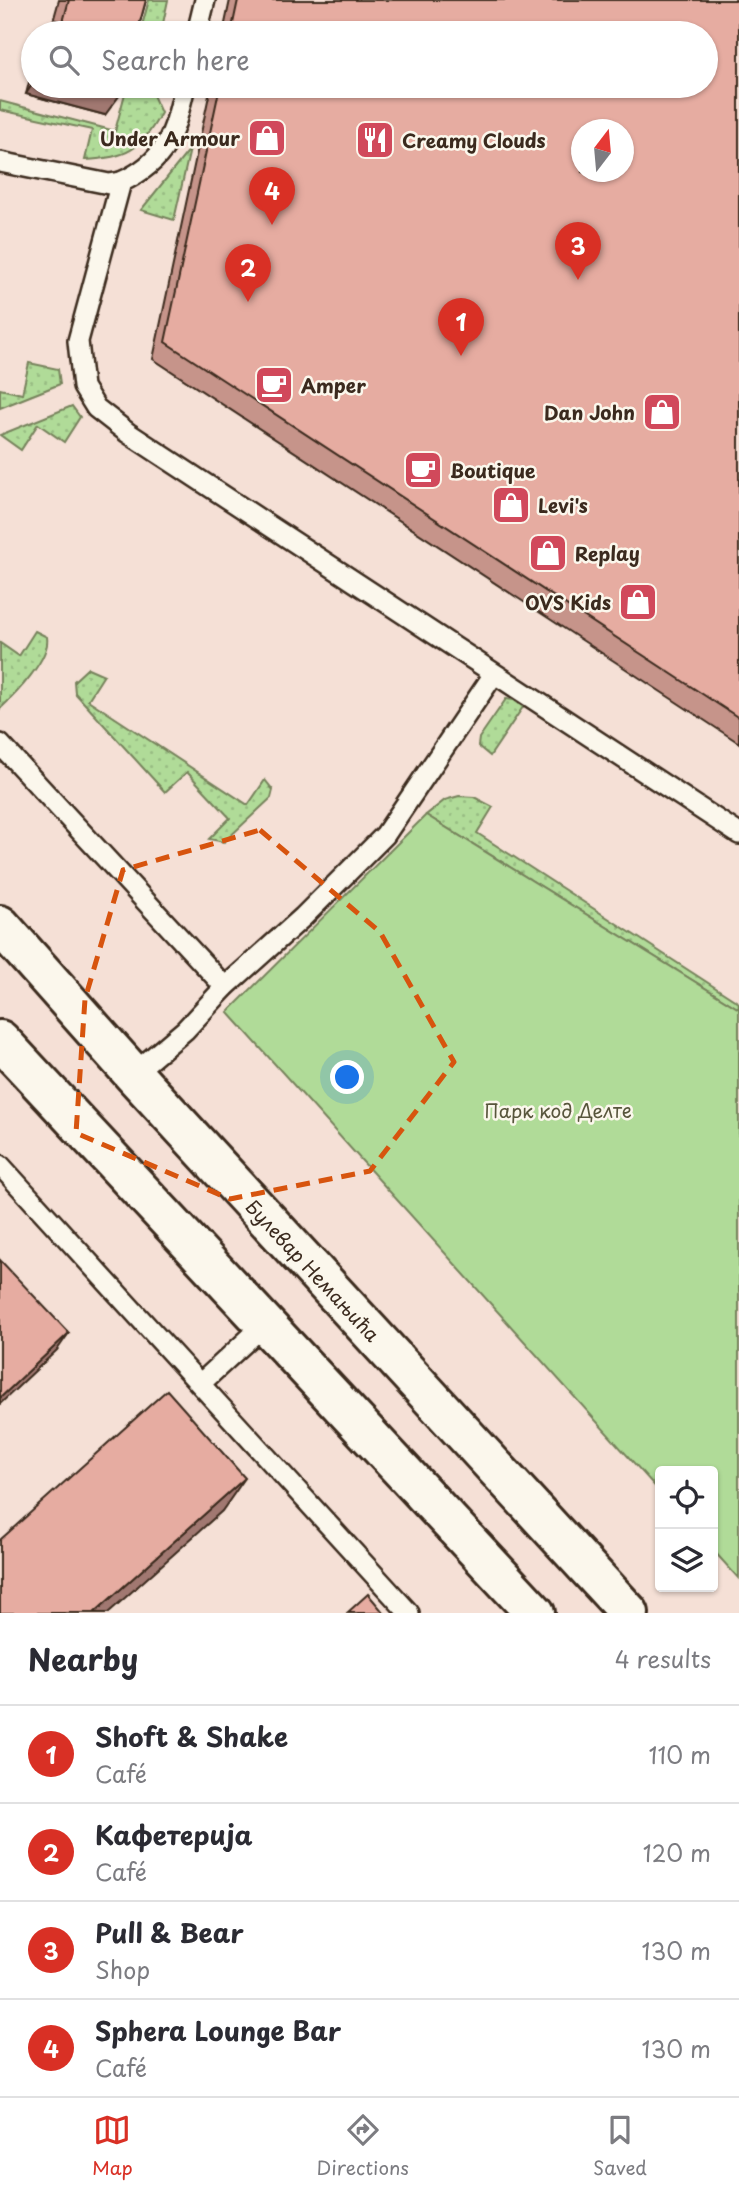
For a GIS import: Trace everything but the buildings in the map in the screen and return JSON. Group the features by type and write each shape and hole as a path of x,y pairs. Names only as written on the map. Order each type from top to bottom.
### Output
{"street":[{"name":"Булевар Немањића","path":"0,925 133,1074 629,1613"},
{"path":"0,1041 534,1613"}],"lane":[{"path":"200,21 205,0"},
{"path":"0,162 109,184 121,181 145,168 173,137 182,98"},
{"path":"121,181 78,341 83,387 96,408 128,433 739,835"},
{"path":"133,1074 200,1016 225,987 303,917 385,835 494,674"},
{"path":"0,744 225,987"},
{"path":"0,1165 410,1613"},
{"path":"201,1383 265,1324"}],"highlighted area":[{"path":"260,830 380,932 454,1062 370,1171 230,1199 76,1133 85,999 123,870"}],"green space":[{"path":"149,0 168,0 164,21 143,21"},
{"path":"124,98 154,98 161,113 139,144 112,157 85,160 92,130 0,110 0,101 115,131"},
{"path":"190,149 174,220 141,210"},
{"path":"29,363 58,369 60,384 0,408 0,389 22,394"},
{"path":"72,406 80,417 64,442 38,424 21,450 0,435"},
{"path":"35,631 47,637 43,655 31,676 0,709 0,643 19,656"},
{"path":"88,668 104,675 88,700 248,805 265,780 273,790 271,798 224,842 209,839 230,818 187,772 165,792 75,693 74,681"},
{"path":"506,699 514,700 523,707 490,756 478,746 479,738"},
{"path":"459,796 474,797 493,807 477,833 739,1003 739,1009 426,815 445,800"},
{"name":"Парк код Делте","path":"426,815 739,1009 739,1579 718,1556 718,1466 655,1466 655,1486 228,1012"}],"place":[{"name":"Under Armour","path":"267,138"},
{"name":"Creamy Clouds","path":"375,140"},
{"name":"Sphera Lounge Bar","path":"272,225"},
{"name":"Pull & Bear","path":"578,280"},
{"name":"Кафетерија","path":"248,302"},
{"name":"Shoft & Shake","path":"461,356"},
{"name":"Amper","path":"274,385"},
{"name":"Dan John","path":"662,412"},
{"name":"Boutique","path":"423,470"},
{"name":"Levi's","path":"511,505"},
{"name":"Replay","path":"548,553"},
{"name":"OVS Kids","path":"638,602"}]}
